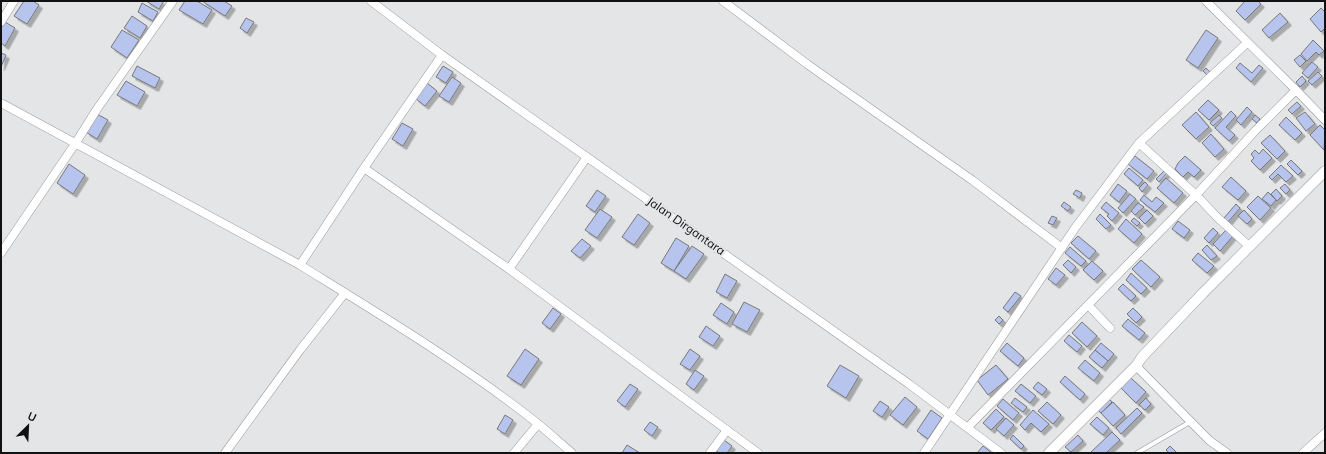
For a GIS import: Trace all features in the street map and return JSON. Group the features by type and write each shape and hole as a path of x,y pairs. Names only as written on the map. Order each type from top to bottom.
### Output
{"street":[{"path":"1,22 14,1"},
{"path":"1,253 97,109 173,1"},
{"name":"Jalan Dirgantara","path":"370,1 442,55 950,414 1001,453"},
{"path":"722,1 972,180 1062,248"},
{"path":"1206,1 1325,120"},
{"path":"924,453 1075,228 1139,143 1247,43"},
{"path":"300,265 364,168 442,55"},
{"path":"968,428 1196,195 1255,131 1296,90"},
{"path":"1,103 300,265 402,328 462,368 538,424 572,453"},
{"path":"1139,143 1250,247"},
{"path":"509,268 587,157"},
{"path":"364,168 509,268 758,453"},
{"path":"1049,453 1136,366 1142,357 1193,304 1325,171"},
{"path":"225,453 300,350 345,293"},
{"path":"1088,305 1110,328"},
{"path":"1136,366 1210,441 1227,453"},
{"path":"514,453 538,424"},
{"path":"710,453 727,430"},
{"path":"1303,453 1325,433"}],"lane":[{"path":"1137,453 1190,421"}],"building":[{"path":"24,1 33,1 39,5 27,24 14,16"},
{"path":"146,1 164,1 159,9"},
{"path":"185,1 197,1 212,10 203,24 179,10"},
{"path":"202,1 224,1 232,6 225,16"},
{"path":"1245,1 1258,1 1261,4 1245,20 1236,11"},
{"path":"142,3 158,12 153,21 138,12"},
{"path":"1321,8 1325,12 1325,28 1321,32 1310,19"},
{"path":"1280,13 1288,22 1269,38 1262,30"},
{"path":"132,16 147,26 140,38 124,28"},
{"path":"246,18 254,22 247,33 240,28"},
{"path":"5,22 15,28 5,46 1,43 1,28"},
{"path":"122,30 139,40 127,58 111,47"},
{"path":"1206,30 1218,38 1198,68 1186,60"},
{"path":"1313,40 1324,51 1319,55 1316,52 1307,61 1301,54"},
{"path":"1,53 6,55 1,67"},
{"path":"1300,55 1306,61 1300,67 1294,60"},
{"path":"1312,62 1318,67 1308,78 1302,73"},
{"path":"1240,63 1252,73 1259,65 1263,68 1251,82 1236,68"},
{"path":"137,66 160,78 155,88 132,76"},
{"path":"443,66 453,72 446,83 436,77"},
{"path":"1206,68 1210,72 1207,75 1203,71"},
{"path":"1318,72 1322,76 1312,85 1308,81"},
{"path":"1302,76 1306,81 1300,87 1296,82"},
{"path":"452,77 461,83 449,102 439,96"},
{"path":"126,81 145,92 137,106 117,95"},
{"path":"427,83 437,91 425,106 415,98"},
{"path":"1208,100 1219,110 1209,120 1198,110"},
{"path":"1297,102 1301,106 1292,114 1288,110"},
{"path":"1247,107 1252,112 1241,125 1236,120"},
{"path":"1231,111 1236,116 1226,127 1235,135 1229,141 1215,128"},
{"path":"1196,112 1209,127 1196,139 1182,125"},
{"path":"1305,112 1315,124 1306,131 1296,118"},
{"path":"97,114 108,120 97,139 86,132"},
{"path":"1219,115 1222,118 1213,126 1210,123"},
{"path":"1255,115 1260,119 1257,123 1252,119"},
{"path":"1286,117 1302,133 1295,140 1279,125"},
{"path":"402,123 413,129 403,146 392,139"},
{"path":"1320,125 1325,130 1324,150 1310,135"},
{"path":"1211,134 1224,149 1215,157 1202,143"},
{"path":"1270,135 1285,151 1277,159 1261,143"},
{"path":"1263,149 1272,158 1260,170 1251,161 1254,158 1251,154 1255,150 1259,154"},
{"path":"1135,156 1154,171 1147,179 1128,164"},
{"path":"1185,156 1201,170 1194,177 1188,172 1183,177 1175,169 1178,163"},
{"path":"1291,160 1302,171 1298,175 1287,164"},
{"path":"69,164 85,175 73,194 57,183"},
{"path":"1281,165 1293,176 1286,182 1278,174 1272,180 1269,177"},
{"path":"1129,168 1143,180 1138,186 1124,174"},
{"path":"1164,171 1167,173 1159,182 1156,179"},
{"path":"1231,177 1246,191 1238,200 1222,187"},
{"path":"1166,178 1183,193 1174,203 1157,188"},
{"path":"1145,182 1148,185 1142,192 1139,188"},
{"path":"1118,184 1127,191 1119,202 1110,195"},
{"path":"1285,184 1290,190 1286,194 1280,188"},
{"path":"1276,189 1282,196 1277,201 1271,194"},
{"path":"597,190 606,196 595,212 586,206"},
{"path":"1076,190 1082,193 1080,198 1073,194"},
{"path":"1268,192 1276,200 1271,206 1262,199"},
{"path":"1130,194 1136,199 1123,213 1118,208"},
{"path":"1144,195 1152,202 1156,197 1164,203 1155,212 1140,200"},
{"path":"1258,196 1271,208 1260,220 1247,207"},
{"path":"1064,202 1071,207 1068,211 1061,206"},
{"path":"1106,202 1119,213 1112,221 1107,216 1109,214 1101,208"},
{"path":"1138,203 1144,207 1135,215 1131,211"},
{"path":"1236,204 1240,208 1228,222 1224,218"},
{"path":"600,209 612,217 597,238 585,230"},
{"path":"1147,210 1153,216 1145,224 1139,218"},
{"path":"1244,210 1252,219 1247,224 1238,216"},
{"path":"638,214 650,223 634,245 622,237"},
{"path":"1100,214 1111,225 1106,229 1096,219"},
{"path":"1052,216 1057,218 1053,225 1048,223"},
{"path":"1134,218 1140,223 1137,226 1131,221"},
{"path":"1126,219 1142,234 1134,243 1118,229"},
{"path":"1178,221 1190,230 1184,238 1172,229"},
{"path":"1213,228 1218,233 1209,243 1204,238"},
{"path":"1226,230 1233,236 1220,251 1213,244"},
{"path":"1078,236 1096,251 1089,259 1071,243"},
{"path":"676,238 689,246 674,271 661,263"},
{"path":"582,239 591,246 580,258 571,251"},
{"path":"1207,245 1217,256 1211,260 1202,250"},
{"path":"692,246 704,254 686,279 674,271"},
{"path":"1070,247 1086,261 1081,266 1065,253"},
{"path":"1198,253 1214,266 1207,273 1192,260"},
{"path":"1068,260 1076,267 1071,273 1063,265"},
{"path":"1141,260 1160,277 1151,287 1132,269"},
{"path":"1092,261 1103,271 1094,280 1083,270"},
{"path":"1056,268 1065,275 1056,285 1048,279"},
{"path":"1131,273 1147,288 1141,294 1126,280"},
{"path":"725,274 737,281 727,298 716,292"},
{"path":"1123,284 1136,296 1131,301 1118,289"},
{"path":"1015,292 1021,296 1008,312 1003,308"},
{"path":"744,302 760,310 747,332 732,324"},
{"path":"721,303 734,312 727,324 713,315"},
{"path":"553,308 561,314 550,329 542,323"},
{"path":"1133,308 1142,317 1136,323 1127,314"},
{"path":"999,316 1003,320 999,324 995,320"},
{"path":"1128,319 1145,333 1139,340 1122,326"},
{"path":"1082,322 1097,336 1087,347 1072,333"},
{"path":"706,326 720,336 713,346 699,337"},
{"path":"1069,335 1082,346 1077,352 1064,341"},
{"path":"1007,343 1024,358 1018,366 1000,351"},
{"path":"1101,343 1114,354 1108,361 1095,350"},
{"path":"525,349 539,359 521,385 507,376"},
{"path":"690,349 700,356 690,370 680,364"},
{"path":"1095,350 1108,361 1102,368 1089,357"},
{"path":"1085,360 1100,373 1094,381 1078,368"},
{"path":"840,365 859,376 846,398 827,386"},
{"path":"996,365 1008,379 988,395 977,380"},
{"path":"695,370 704,376 694,390 686,384"},
{"path":"1065,376 1085,394 1080,400 1060,382"},
{"path":"1131,378 1146,392 1136,403 1121,388"},
{"path":"1038,382 1047,389 1042,395 1033,388"},
{"path":"630,384 638,389 625,407 617,401"},
{"path":"1021,384 1036,396 1030,403 1015,391"},
{"path":"905,397 917,407 903,425 890,415"},
{"path":"1107,397 1112,402 1101,413 1096,408"},
{"path":"1015,398 1027,407 1023,412 1011,403"},
{"path":"1146,398 1151,404 1145,410 1139,405"},
{"path":"1003,399 1019,413 1013,420 997,406"},
{"path":"880,401 889,407 882,417 873,411"},
{"path":"1047,402 1061,415 1053,424 1038,411"},
{"path":"1113,402 1125,415 1113,426 1101,413"},
{"path":"1137,408 1142,413 1121,434 1116,428"},
{"path":"996,409 1004,417 991,430 983,423"},
{"path":"931,410 942,418 928,439 917,431"},
{"path":"1033,410 1049,424 1041,432 1031,423 1025,430 1020,425"},
{"path":"505,415 513,420 505,434 497,429"},
{"path":"1097,417 1109,428 1103,435 1090,424"},
{"path":"1006,418 1014,425 1004,436 996,429"},
{"path":"650,422 658,427 652,436 644,430"},
{"path":"1112,432 1120,440 1106,453 1090,453"},
{"path":"1013,435 1024,446 1021,449 1010,439"},
{"path":"1078,435 1083,441 1071,452 1065,447"},
{"path":"724,440 732,446 727,453 719,453 716,451"},
{"path":"627,445 640,453 622,453"},
{"path":"983,446 992,453 977,453"},
{"path":"1170,446 1177,453 1169,453 1166,450"}]}
